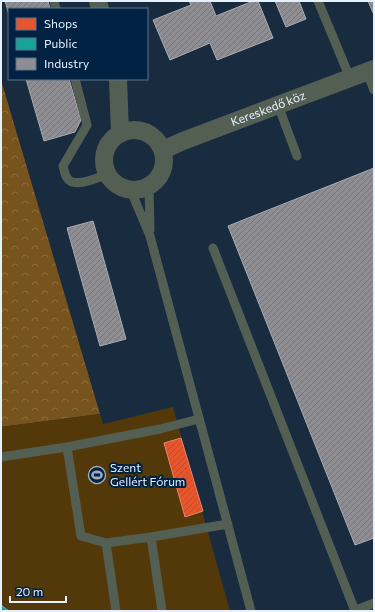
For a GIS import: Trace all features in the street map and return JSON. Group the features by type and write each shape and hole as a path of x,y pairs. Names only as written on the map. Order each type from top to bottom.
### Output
{"street":[{"name":"Kereskedő köz","path":"163,150 364,73"},
{"path":"119,80 128,132"},
{"path":"128,132 148,133 157,140 163,150 164,164 159,177 149,187 140,190 131,191 121,188 113,182 107,174 104,163 105,151 110,141 128,132"}],"lane":[{"path":"318,1 374,90"},
{"path":"75,80 87,125 63,166 66,178 70,182 79,184 107,174"},
{"path":"278,105 297,156"},
{"path":"149,187 150,236"},
{"path":"131,191 150,236 251,611"},
{"path":"213,248 354,611 374,603"},
{"path":"1,457 67,447 199,419"},
{"path":"67,447 81,536 106,543 228,524"},
{"path":"151,537 162,611"},
{"path":"106,543 116,611"}],"green space":[{"path":"1,80 100,414 1,427"}],"shaded area":[{"name":"Szent Gellért Fórum","path":"173,407 230,611 1,611 1,427 100,414 103,424"}],"building: Shops":[{"path":"181,438 203,511 185,517 164,443"}],"building: Public":[{"path":"1,605 9,611 1,611"}],"building: Industry":[{"path":"5,1 48,1 50,8 8,8 8,12"},
{"path":"189,1 210,1 216,16 253,1 258,1 273,38 217,60 210,43 170,60 153,20 191,5"},
{"path":"275,1 299,1 306,19 286,27"},
{"path":"368,1 374,1 374,15"},
{"path":"26,80 69,80 81,120 75,132 44,141"},
{"path":"374,168 374,538 355,545 228,226"},
{"path":"93,221 126,339 100,346 67,228"}],"place":[{"name":"Szent Gellért Fórum","path":"97,475"}]}
